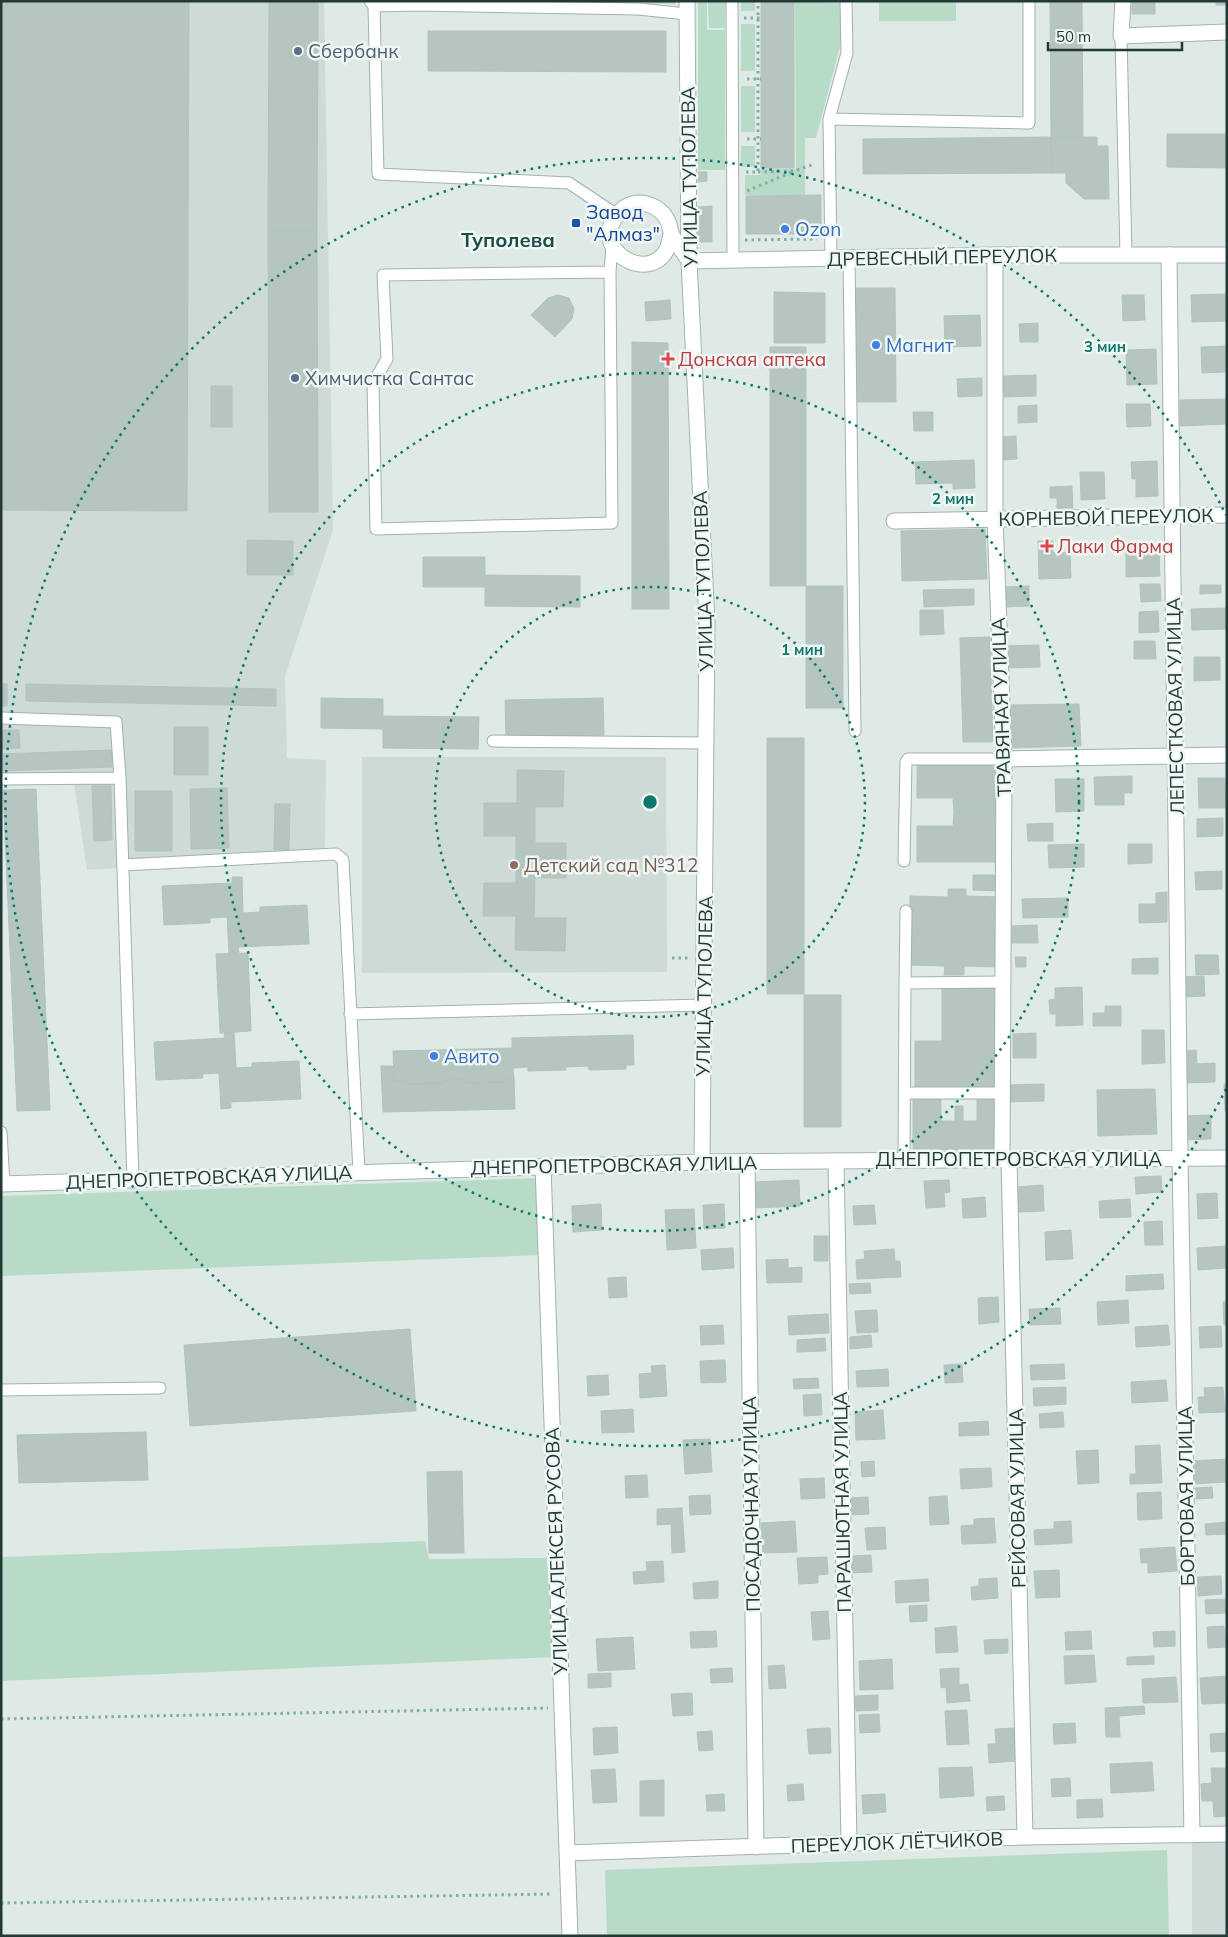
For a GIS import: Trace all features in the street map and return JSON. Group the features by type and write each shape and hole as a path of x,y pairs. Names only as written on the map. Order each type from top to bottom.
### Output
{"street":[{"path":"1122,1 1121,36 1227,32"},
{"name":"УЛИЦА ТУПОЛЕВА","path":"687,8 689,261 707,622 702,1162"},
{"path":"634,203 648,204 659,209 669,222 671,234 667,250 655,261 638,264 621,258 612,246 610,230 617,215 623,208 634,203"},
{"path":"671,234 689,261"},
{"name":"ДРЕВЕСНЫЙ ПЕРЕУЛОК","path":"689,261 995,255 1227,255"},
{"name":"ТРАВЯНАЯ УЛИЦА","path":"995,255 995,519 1004,759 1002,1093 1005,1159"},
{"name":"ЛЕПЕСТКОВАЯ УЛИЦА","path":"1169,255 1177,756 1180,1158"},
{"name":"КОРНЕВОЙ ПЕРЕУЛОК","path":"894,521 1227,515"},
{"path":"1004,759 1227,755"},
{"name":"БОРТОВАЯ УЛИЦА","path":"1180,1158 1192,1835"},
{"name":"ДНЕПРОПЕТРОВСКАЯ УЛИЦА","path":"3,1184 747,1161 1227,1158"},
{"name":"РЕЙСОВАЯ УЛИЦА","path":"1005,1159 1025,1837"},
{"name":"ПОСАДОЧНАЯ УЛИЦА","path":"747,1161 756,1847"},
{"name":"ПАРАШЮТНАЯ УЛИЦА","path":"836,1161 849,1843"},
{"name":"УЛИЦА АЛЕКСЕЯ РУСОВА","path":"543,1166 570,1936"},
{"name":"ПЕРЕУЛОК ЛЁТЧИКОВ","path":"566,1853 1025,1837 1227,1834"}],"lane":[{"path":"732,1 733,261"},
{"path":"831,259 829,119 846,53 846,1"},
{"path":"829,119 1029,123 1029,1"},
{"path":"617,215 569,183 378,174 372,4 638,5 687,8"},
{"path":"1121,36 1126,255"},
{"path":"610,272 383,275 387,359 373,383 376,528 612,523 610,272 612,246"},
{"path":"849,258 855,731"},
{"path":"1,718 116,722 120,778 133,1180"},
{"path":"493,741 706,743"},
{"path":"904,861 906,762 908,759 1004,759"},
{"path":"1,779 120,778"},
{"path":"123,865 336,854 343,860 359,1172"},
{"path":"904,1160 906,911"},
{"path":"905,983 1003,982"},
{"path":"350,1014 703,1005"},
{"path":"904,1093 1002,1093"},
{"path":"1,1132 3,1184"},
{"path":"1,1390 160,1388"}],"path":[{"path":"758,1 758,172"},
{"path":"746,192 754,186 830,158"},
{"path":"738,172 794,171"},
{"path":"737,240 831,239"},
{"path":"672,958 689,958"},
{"path":"1,1719 561,1708"},
{"path":"1,1903 568,1894"}],"shaded area":[{"path":"1,1 324,1 333,530 285,676 287,758 326,760 325,855 87,870 74,783 1,783"},
{"name":"Детский сад №312","path":"362,757 666,757 667,972 362,973"},
{"path":"1227,1834 1227,1936 1192,1936 1192,1835"}],"green space":[{"path":"698,1 707,1 707,30 725,30 725,170 698,170"},
{"path":"708,1 725,1 725,28 709,28"},
{"path":"741,1 755,1 755,11 741,11"},
{"path":"795,1 841,3 842,39 816,138 805,138 805,195 745,195 745,175 761,175 761,169 796,169"},
{"path":"879,1 956,1 956,21 879,21"},
{"path":"741,24 755,24 755,71 741,71"},
{"path":"741,86 755,86 755,132 741,132"},
{"path":"741,146 755,146 755,167 741,167"},
{"path":"540,1178 542,1255 1,1276 1,1196"},
{"path":"425,1541 429,1559 547,1558 556,1657 1,1681 1,1557"},
{"path":"1167,1850 1169,1936 607,1936 605,1870"}],"building":[{"path":"1,1 189,1 187,511 1,510"},
{"path":"269,1 318,1 317,230 268,230"},
{"path":"647,1 675,1 675,3 647,3"},
{"path":"761,1 794,1 794,168 761,168"},
{"path":"1050,1 1082,1 1083,137 1051,137"},
{"path":"1132,1 1155,1 1155,14 1132,14"},
{"path":"1216,1 1227,1 1227,5 1216,5"},
{"path":"428,31 666,31 666,72 428,71"},
{"path":"1167,134 1227,134 1227,168 1167,167"},
{"path":"1051,137 1052,173 863,174 863,139"},
{"path":"1051,137 1097,137 1097,146 1108,146 1109,199 1084,199 1066,183 1066,173 1052,173"},
{"path":"698,172 707,172 707,181 698,182"},
{"path":"821,195 821,234 746,234 746,196"},
{"path":"712,206 712,242 698,242 698,207"},
{"path":"268,230 317,230 318,512 269,512"},
{"name":"Магнит","path":"855,288 895,288 896,402 856,402"},
{"path":"774,292 825,293 825,343 774,343"},
{"path":"1227,294 1227,321 1192,322 1191,295"},
{"path":"558,295 569,298 574,309 572,319 555,337 531,315 548,298"},
{"path":"1122,295 1144,295 1145,320 1123,321"},
{"path":"670,300 671,319 646,321 645,302"},
{"path":"980,315 981,346 945,347 944,316"},
{"path":"1038,323 1038,342 1020,342 1019,324"},
{"path":"632,342 668,343 669,609 632,609"},
{"path":"1225,346 1225,372 1202,373 1201,347"},
{"path":"770,347 806,347 806,586 770,586"},
{"path":"1156,349 1157,384 1127,385 1126,350"},
{"path":"1036,375 1036,396 1004,397 1003,376"},
{"path":"982,378 982,396 958,397 957,379"},
{"path":"211,386 232,386 232,427 211,427"},
{"path":"1227,399 1227,424 1180,426 1180,400"},
{"path":"1126,404 1150,404 1151,426 1127,427"},
{"path":"1037,405 1037,422 1018,423 1018,406"},
{"path":"913,412 933,412 933,431 914,431"},
{"path":"1016,436 1017,459 1000,460 1000,437"},
{"path":"974,460 975,488 953,489 953,483 916,484 915,462"},
{"path":"1157,461 1158,496 1136,497 1136,479 1132,479 1131,462"},
{"path":"1080,472 1104,472 1105,499 1081,500"},
{"path":"1072,486 1073,512 1057,513 1057,498 1050,498 1050,487"},
{"path":"985,529 987,579 902,581 901,531"},
{"path":"247,540 293,541 293,575 247,575"},
{"path":"1038,541 1053,541 1053,553 1070,552 1071,578 1039,579"},
{"path":"1126,545 1159,545 1160,576 1126,577"},
{"path":"423,557 485,557 485,575 580,576 580,607 485,606 485,587 423,587"},
{"path":"1140,584 1160,584 1161,601 1141,602"},
{"path":"1200,585 1221,585 1221,593 1200,594"},
{"path":"806,586 843,586 843,708 806,708"},
{"path":"1029,586 1029,606 1006,607 1005,587"},
{"path":"974,589 974,605 924,607 923,590"},
{"path":"1227,608 1227,629 1192,630 1191,609"},
{"path":"920,610 943,610 944,634 920,635"},
{"path":"1158,611 1159,632 1139,633 1139,612"},
{"path":"990,637 993,742 963,742 960,638"},
{"path":"1134,641 1155,641 1156,659 1134,659"},
{"path":"1039,645 1040,667 1006,668 1005,646"},
{"path":"1194,657 1220,657 1220,680 1194,681"},
{"path":"1,684 7,684 7,706 1,706"},
{"path":"26,684 276,689 276,706 26,701"},
{"path":"321,698 383,699 383,716 479,717 478,749 383,748 383,729 321,728"},
{"path":"603,698 604,735 506,737 505,700"},
{"path":"1079,704 1081,746 1009,748 1008,705"},
{"path":"174,727 208,727 208,775 174,775"},
{"path":"1,730 19,730 20,748 1,749"},
{"path":"767,738 804,738 804,994 767,994"},
{"path":"112,750 112,767 1,771 1,754"},
{"path":"917,763 995,763 995,813 954,813 953,798 917,798"},
{"path":"517,770 564,771 563,807 535,807 535,843 566,843 566,878 535,878 534,918 566,918 565,951 515,950 516,916 483,916 484,883 516,883 516,836 484,836 484,803 517,803"},
{"path":"1132,776 1132,793 1124,793 1124,805 1095,805 1094,777"},
{"path":"1198,778 1225,778 1226,808 1199,808"},
{"path":"1055,779 1084,779 1084,811 1056,812"},
{"path":"92,786 111,786 112,840 94,841"},
{"path":"227,788 229,848 191,849 190,789"},
{"path":"36,789 50,1110 17,1111 3,790"},
{"path":"135,791 172,791 172,851 135,851"},
{"path":"275,804 290,804 289,850 274,850"},
{"path":"954,813 995,813 995,862 917,862 917,826 953,826"},
{"path":"1223,818 1223,836 1197,837 1197,819"},
{"path":"1053,823 1053,841 1028,841 1027,824"},
{"path":"1084,844 1084,867 1049,868 1048,845"},
{"path":"1128,844 1152,844 1152,863 1128,864"},
{"path":"1222,871 1222,889 1196,890 1195,872"},
{"path":"973,875 999,875 999,891 973,890"},
{"path":"232,877 242,877 243,913 260,912 260,907 307,905 309,944 238,947 239,953 229,953 227,917 210,918 210,923 164,925 162,886 232,883"},
{"path":"948,889 966,889 966,896 1000,897 999,967 964,966 964,975 944,975 945,966 909,965 910,896 948,897"},
{"path":"1167,892 1167,922 1139,923 1139,904 1156,904 1156,893"},
{"path":"1068,898 1068,917 1023,918 1022,899"},
{"path":"1037,925 1038,943 1012,943 1012,926"},
{"path":"248,953 251,1031 220,1033 216,954"},
{"path":"1195,955 1218,955 1219,974 1196,975"},
{"path":"1015,957 1026,957 1026,967 1016,967"},
{"path":"1158,958 1158,974 1132,974 1132,959"},
{"path":"1204,976 1205,996 1182,997 1182,977"},
{"path":"942,987 997,987 997,1088 915,1088 915,1041 942,1041"},
{"path":"1082,987 1083,1025 1056,1026 1056,1014 1050,1014 1049,1000 1055,999 1055,988"},
{"path":"804,995 841,995 841,1127 804,1127"},
{"path":"1105,1006 1121,1006 1121,1026 1093,1026 1093,1013 1105,1013"},
{"path":"1142,1030 1164,1030 1165,1063 1142,1064"},
{"path":"234,1032 236,1068 252,1067 252,1063 299,1061 301,1099 231,1102 231,1108 221,1109 219,1073 202,1074 203,1078 156,1080 154,1042 225,1038 224,1033"},
{"path":"1036,1033 1036,1058 1013,1058 1013,1034"},
{"path":"633,1035 634,1065 626,1065 626,1069 589,1070 588,1066 565,1067 566,1070 528,1071 528,1067 513,1068 514,1078 504,1078 505,1082 467,1083 467,1079 444,1080 444,1083 407,1084 407,1080 394,1081 393,1051 512,1048 512,1038"},
{"path":"1196,1050 1197,1064 1215,1063 1215,1082 1184,1083 1183,1051"},
{"path":"381,1066 394,1066 394,1081 407,1080 407,1084 444,1083 444,1080 467,1079 467,1083 505,1082 504,1078 514,1078 515,1109 383,1112"},
{"path":"1044,1084 1044,1101 1007,1102 1006,1085"},
{"path":"1224,1084 1227,1084 1227,1111 1225,1111"},
{"path":"1155,1089 1157,1134 1098,1136 1097,1090"},
{"path":"913,1096 941,1097 941,1121 955,1121 955,1106 963,1106 963,1121 977,1121 977,1096 1001,1097 1001,1150 913,1150"},
{"path":"1211,1115 1211,1139 1181,1140 1180,1116"},
{"path":"1161,1176 1162,1192 1136,1194 1135,1177"},
{"path":"799,1180 800,1206 755,1208 754,1182"},
{"path":"949,1180 950,1192 944,1193 945,1207 926,1208 924,1181"},
{"path":"1043,1185 1044,1211 1018,1212 1017,1187"},
{"path":"1217,1193 1218,1218 1198,1219 1197,1194"},
{"path":"985,1197 986,1217 963,1218 962,1199"},
{"path":"1130,1199 1131,1217 1100,1218 1099,1201"},
{"path":"601,1204 602,1230 573,1232 572,1206"},
{"path":"724,1204 725,1228 704,1229 703,1205"},
{"path":"874,1205 876,1224 854,1225 853,1206"},
{"path":"694,1209 696,1248 667,1250 665,1210"},
{"path":"1162,1221 1163,1245 1145,1245 1144,1222"},
{"path":"1071,1230 1073,1259 1046,1260 1045,1232"},
{"path":"814,1236 828,1236 828,1261 814,1261"},
{"path":"1227,1246 1227,1268 1198,1270 1197,1248"},
{"path":"733,1248 734,1268 702,1270 701,1250"},
{"path":"894,1249 895,1261 900,1261 901,1277 857,1279 856,1260 865,1259 864,1251"},
{"path":"788,1259 788,1268 802,1267 802,1282 767,1283 766,1260"},
{"path":"1163,1274 1164,1289 1126,1291 1126,1276"},
{"path":"626,1277 627,1297 609,1298 608,1278"},
{"path":"870,1283 871,1293 850,1294 849,1284"},
{"path":"998,1297 999,1322 979,1324 978,1298"},
{"path":"1128,1300 1129,1323 1098,1325 1097,1302"},
{"path":"1223,1302 1227,1302 1227,1325 1224,1325"},
{"path":"1060,1308 1061,1324 1030,1325 1029,1309"},
{"path":"877,1310 878,1332 857,1333 855,1311"},
{"path":"828,1314 829,1333 789,1335 788,1316"},
{"path":"723,1325 724,1344 701,1345 700,1326"},
{"path":"1168,1325 1170,1345 1136,1347 1135,1327"},
{"path":"1221,1326 1222,1347 1200,1348 1199,1327"},
{"path":"410,1329 416,1411 190,1426 184,1345"},
{"path":"871,1335 872,1347 850,1349 850,1337"},
{"path":"825,1338 826,1351 797,1352 797,1340"},
{"path":"725,1360 726,1382 701,1383 700,1361"},
{"path":"962,1364 963,1382 945,1383 944,1365"},
{"path":"1064,1364 1065,1379 1031,1380 1030,1365"},
{"path":"665,1365 667,1396 640,1398 639,1374 652,1373 651,1366"},
{"path":"888,1369 889,1386 857,1387 856,1371"},
{"path":"608,1375 609,1395 588,1396 587,1376"},
{"path":"818,1378 819,1388 794,1389 793,1379"},
{"path":"1166,1380 1168,1401 1132,1403 1131,1382"},
{"path":"1066,1387 1066,1404 1034,1406 1033,1388"},
{"path":"1223,1387 1225,1412 1199,1413 1198,1397 1205,1397 1204,1388"},
{"path":"821,1394 822,1415 804,1416 803,1395"},
{"path":"633,1409 634,1432 602,1433 601,1411"},
{"path":"883,1410 885,1439 856,1440 855,1412"},
{"path":"1063,1412 1064,1427 1040,1428 1039,1414"},
{"path":"988,1421 989,1435 959,1436 959,1423"},
{"path":"146,1432 148,1480 19,1483 17,1435"},
{"path":"710,1439 712,1472 685,1474 683,1440"},
{"path":"1160,1445 1162,1483 1130,1484 1130,1474 1136,1474 1135,1446"},
{"path":"1098,1450 1099,1483 1078,1484 1076,1451"},
{"path":"1227,1459 1227,1482 1194,1484 1193,1461"},
{"path":"874,1461 875,1476 862,1477 861,1462"},
{"path":"991,1468 992,1487 961,1489 960,1469"},
{"path":"462,1471 464,1553 429,1553 427,1472"},
{"path":"647,1475 648,1497 626,1498 625,1476"},
{"path":"824,1478 825,1498 801,1499 800,1479"},
{"path":"1212,1487 1213,1498 1196,1499 1195,1488"},
{"path":"1161,1492 1162,1519 1138,1520 1137,1493"},
{"path":"710,1495 711,1514 690,1515 689,1496"},
{"path":"947,1496 949,1524 930,1525 929,1497"},
{"path":"868,1497 869,1514 849,1515 848,1498"},
{"path":"682,1508 685,1552 672,1553 671,1524 657,1525 657,1509"},
{"path":"994,1518 996,1543 962,1544 961,1526 974,1525 974,1519"},
{"path":"795,1521 797,1552 763,1553 761,1523"},
{"path":"1071,1521 1072,1543 1035,1545 1034,1530 1054,1529 1054,1522"},
{"path":"1227,1522 1227,1534 1206,1535 1205,1524"},
{"path":"885,1527 886,1549 867,1550 865,1528"},
{"path":"1175,1547 1177,1571 1148,1573 1148,1563 1141,1563 1140,1549"},
{"path":"871,1555 872,1572 852,1573 851,1556"},
{"path":"827,1557 828,1574 818,1575 818,1583 799,1584 797,1558"},
{"path":"663,1561 664,1582 634,1584 633,1572 647,1571 646,1562"},
{"path":"1059,1570 1060,1597 1036,1598 1034,1571"},
{"path":"1221,1576 1222,1594 1198,1596 1197,1577"},
{"path":"997,1578 998,1598 972,1600 971,1587 979,1586 979,1579"},
{"path":"928,1579 929,1601 896,1603 895,1581"},
{"path":"718,1581 718,1598 694,1599 693,1583"},
{"path":"1225,1599 1226,1613 1206,1614 1205,1600"},
{"path":"927,1605 927,1621 910,1622 909,1606"},
{"path":"828,1611 830,1639 813,1640 811,1612"},
{"path":"956,1626 958,1652 936,1653 935,1628"},
{"path":"1224,1626 1226,1647 1208,1648 1207,1627"},
{"path":"716,1631 717,1647 691,1648 690,1632"},
{"path":"1091,1631 1092,1649 1066,1650 1065,1632"},
{"path":"1175,1631 1175,1646 1154,1647 1153,1632"},
{"path":"633,1637 635,1669 598,1671 596,1639"},
{"path":"1008,1639 1008,1653 985,1654 984,1640"},
{"path":"1094,1655 1096,1682 1065,1684 1064,1656"},
{"path":"1154,1656 1154,1664 1127,1665 1127,1657"},
{"path":"892,1659 893,1689 860,1690 859,1661"},
{"path":"784,1665 786,1688 769,1689 768,1666"},
{"path":"732,1668 733,1682 711,1683 710,1669"},
{"path":"959,1668 959,1685 968,1684 970,1701 947,1703 946,1687 941,1688 940,1669"},
{"path":"611,1673 611,1687 588,1688 588,1674"},
{"path":"1227,1676 1227,1703 1202,1704 1200,1678"},
{"path":"1176,1677 1178,1702 1143,1703 1142,1679"},
{"path":"692,1693 693,1715 673,1716 671,1694"},
{"path":"878,1695 878,1710 856,1711 855,1696"},
{"path":"1144,1706 1145,1714 1119,1716 1120,1737 1106,1737 1105,1708"},
{"path":"967,1710 969,1744 947,1745 945,1711"},
{"path":"879,1714 880,1732 860,1733 859,1715"},
{"path":"1075,1723 1076,1743 1054,1744 1053,1724"},
{"path":"617,1727 618,1753 594,1755 593,1728"},
{"path":"830,1728 831,1753 809,1754 807,1729"},
{"path":"1014,1728 1016,1761 989,1763 988,1744 996,1744 995,1729"},
{"path":"712,1731 713,1750 699,1751 697,1732"},
{"path":"1227,1733 1227,1751 1211,1752 1210,1734"},
{"path":"1152,1762 1154,1791 1111,1793 1110,1764"},
{"path":"972,1767 974,1796 940,1798 939,1768"},
{"path":"1211,1768 1227,1768 1227,1816 1214,1817 1213,1801 1202,1801 1201,1784 1212,1783"},
{"path":"615,1769 617,1802 593,1803 591,1770"},
{"path":"1070,1778 1071,1796 1052,1797 1051,1779"},
{"path":"664,1780 664,1816 640,1816 640,1781"},
{"path":"803,1784 804,1800 788,1801 787,1785"},
{"path":"724,1794 725,1811 707,1811 706,1795"},
{"path":"885,1794 886,1812 863,1814 862,1795"},
{"path":"1004,1796 1005,1810 987,1811 986,1797"},
{"path":"1102,1799 1103,1817 1077,1818 1077,1800"}],"place":[{"name":"Сбербанк","path":"298,51"},
{"name":"Завод \"Алмаз\"","path":"576,223"},
{"name":"Ozon","path":"785,229"},
{"name":"Магнит","path":"876,345"},
{"name":"Донская аптека","path":"668,359"},
{"name":"Химчистка Сантас","path":"295,378"},
{"name":"Лаки Фарма","path":"1047,546"},
{"name":"Детский сад №312","path":"514,865"},
{"name":"Авито","path":"434,1056"}],"district":[{"name":"Туполева","path":"508,240"}]}
